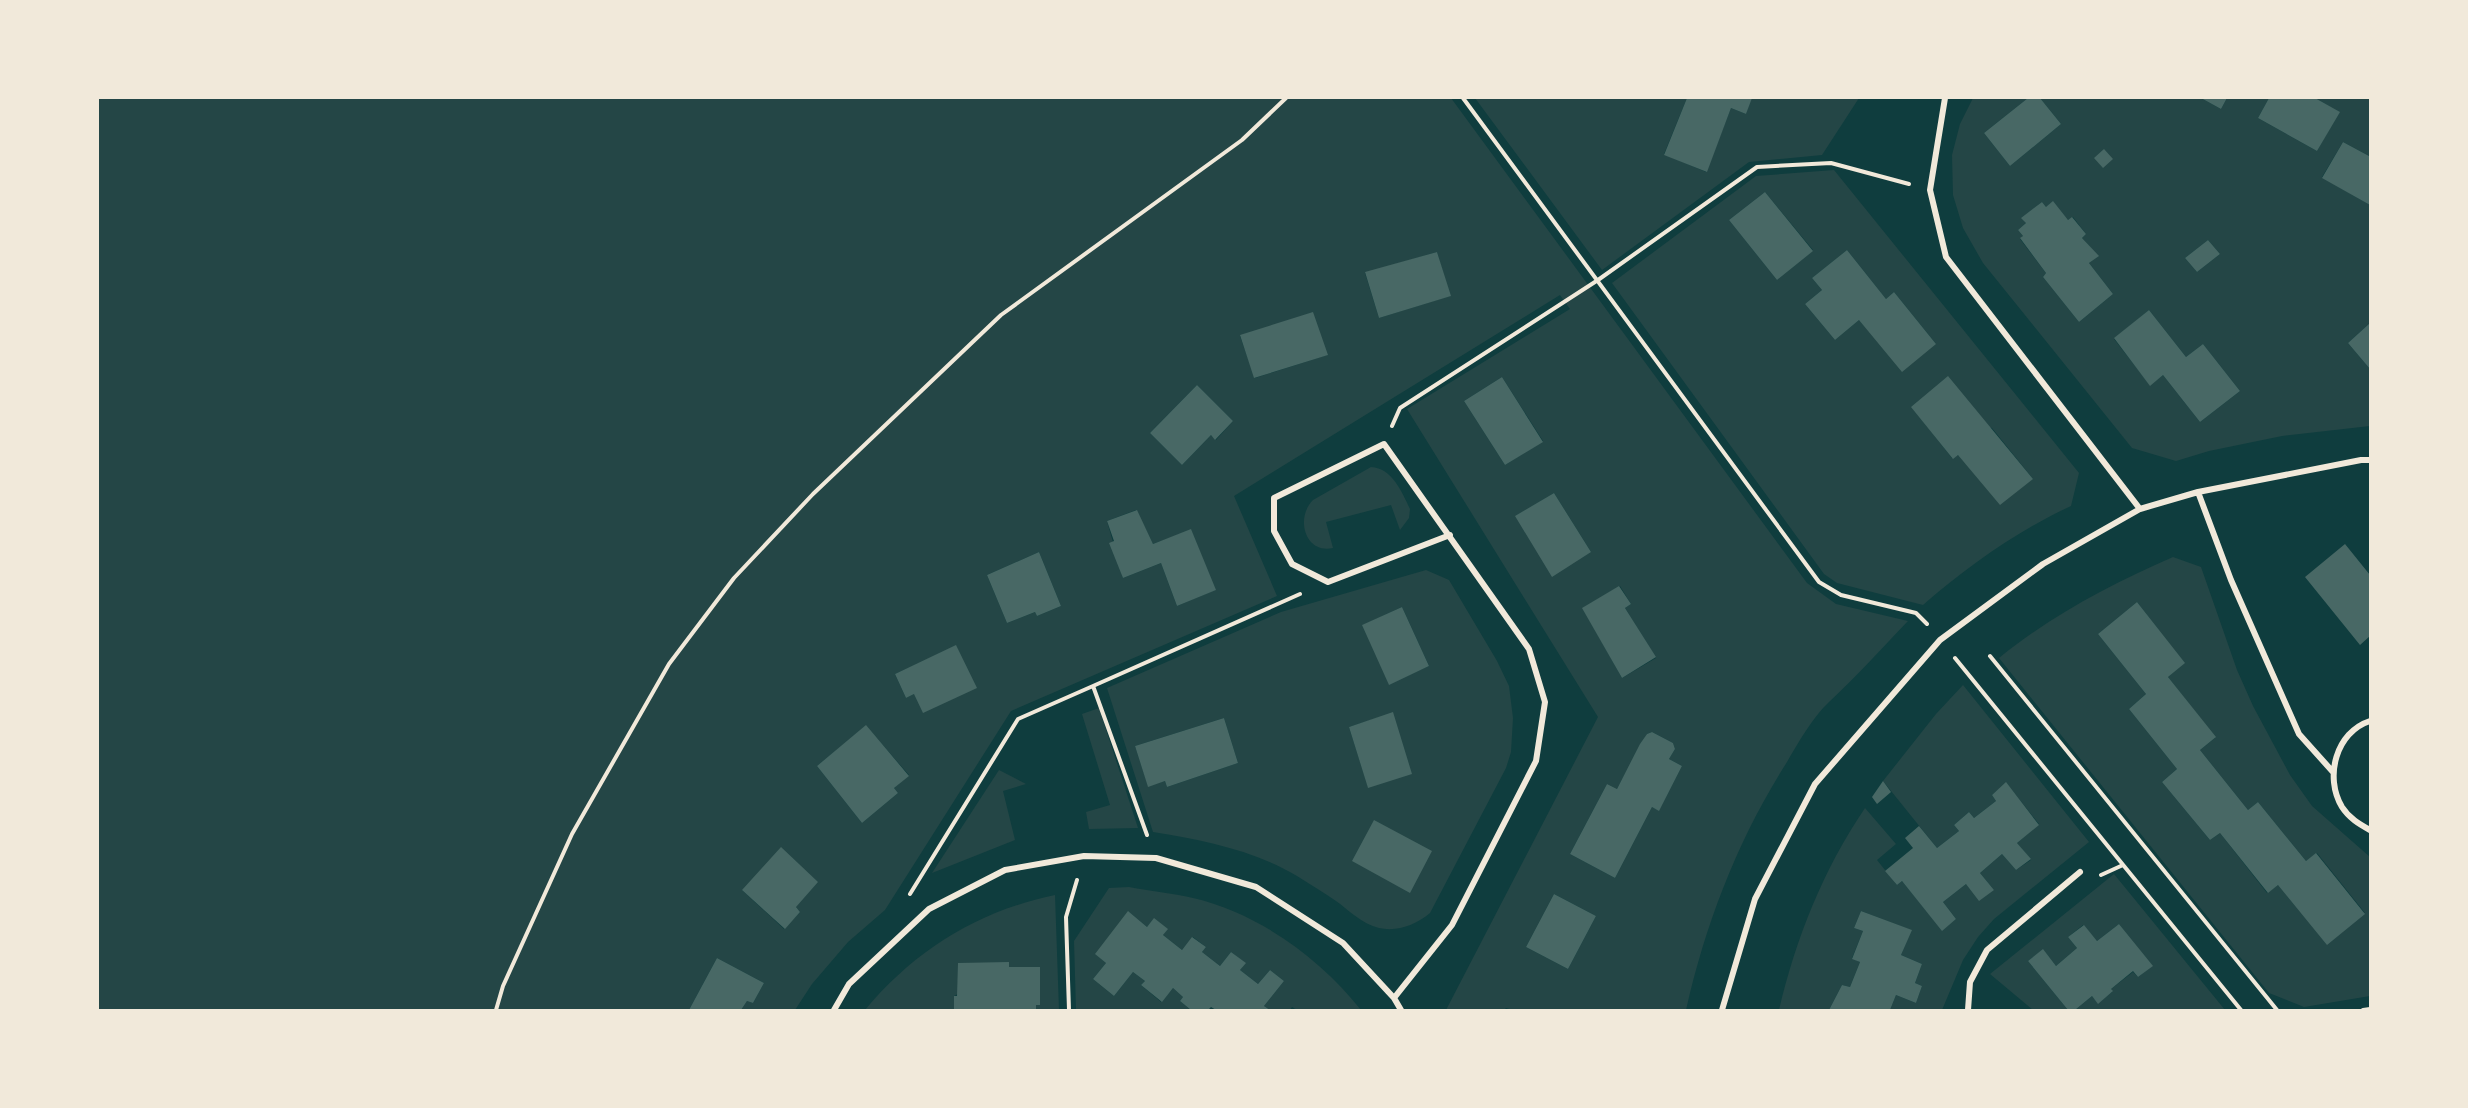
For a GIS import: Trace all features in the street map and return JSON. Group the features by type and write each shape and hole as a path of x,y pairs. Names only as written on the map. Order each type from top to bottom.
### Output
{"street":[{"path":"1946,98 1930,190 1946,257 2140,509"},
{"path":"1394,998 1452,925 1536,761 1545,702 1529,649 1450,536 1384,444 1274,498 1274,531 1292,564 1328,582 1450,536"},
{"path":"1722,1011 1755,898 1815,784 1941,640 2043,564 2140,509 2198,492 2370,460"},
{"path":"2198,492 2231,580 2299,734 2333,772"},
{"path":"2370,721 2349,735 2338,752 2333,772 2335,790 2342,807 2355,821 2370,830"},
{"path":"834,1011 849,984 929,909 1005,870 1084,856 1156,858 1256,887 1343,943 1394,998 1401,1011"},
{"path":"1968,1011 1970,982 1986,950 2080,872"}],"path":[{"path":"496,1011 503,986 572,834 669,664 734,578 813,494 1000,315 1242,140 1286,98"},
{"path":"1463,98 1819,582 1841,595 1916,613 1920,617"},
{"path":"1384,444 1400,408 1598,280 1758,167 1831,163 1930,190"},
{"path":"912,924 909,895 1018,719 1328,582"},
{"path":"1953,656 2241,1011"},
{"path":"1990,656 2277,1011"},
{"path":"1093,686 1156,858"},
{"path":"1069,1011 1066,917 1084,856"},
{"path":"2363,1011 2370,1009"}],"shaded area":[{"path":"1451,98 1807,583 1836,604 1908,621 1817,715 1769,791 1739,851 1714,913 1686,1010 1513,1010 1506,1008 1504,1010 1446,1010 1598,717 1407,409 1570,309 1560,295 1234,496 1277,596 1011,711 885,910 848,942 812,984 795,1010 741,1010 747,1001 753,1003 764,983 717,958 689,1010 98,1010 98,99","holes":["1437,252 1450,296 1379,318 1365,273","1240,336 1327,355 1255,378","1502,377 1543,441 1505,465 1464,401","1197,385 1233,421 1216,440 1211,435 1182,465 1150,433","1554,493 1591,552 1516,516","1136,510 1153,544 1191,530 1215,590 1177,606 1161,563 1123,578 1107,521","1039,552 1061,606 1037,616 1035,612 1007,623 987,575","1620,586 1631,604 1625,608 1656,658 1622,678 1583,608","956,646 976,688 914,694 906,698 895,674","866,726 909,775 894,788 898,793 862,823 817,766","1652,732 1673,743 1675,749 1669,759 1682,766 1659,810 1652,807 1615,878 1570,854 1607,784 1617,789 1647,734","742,890 796,907 800,912 784,929","1554,894 1596,916 1568,969 1526,947"]},
{"path":"1475,98 1687,98 1664,154 1706,172 1731,108 1746,114 1751,98 1859,98 1822,155 1749,162 1602,270"},
{"path":"1973,98 2028,98 1984,133 2010,166 2061,124 2040,98 2201,98 2221,109 2227,98 2269,98 2258,118 2317,151 2339,112 2315,98 2370,98 2369,156 2343,142 2322,177 2370,205 2370,323 2348,343 2370,369 2370,426 2282,436 2209,451 2176,461 2132,448 1983,263 1963,228 1953,195 1952,155 1960,124","holes":["2042,202 2046,207 2068,220 2073,217 2086,234 2082,238 2098,256 2089,263 2113,294 2079,322 2043,277 2046,273 2020,239 2023,236 2018,230 2026,223 2022,218","2208,240 2220,254 2197,272 2185,258","2149,310 2186,357 2203,344 2240,391 2200,422 2163,375 2150,385 2114,339"]},
{"path":"1834,170 2079,473 2071,506 1994,550 1923,605 1837,583 1824,574 1612,283 1756,176","holes":["1765,192 1813,250 1777,280 1729,220","1847,250 1886,299 1894,292 1936,344 1859,320 1835,340 1805,304 1822,290 1812,278","1912,407 1992,428 2033,479 1958,455 1952,458"]},
{"path":"1371,467 1385,472 1395,482 1410,509 1409,518 1400,530 1391,505 1326,522 1333,548 1316,546 1306,533 1304,525 1308,507 1313,500"},
{"path":"2173,557 2201,567 2237,670 2253,706 2290,775 2312,806 2370,857 2370,996 2304,1007 2269,993 1999,658 2061,614","holes":["2137,602 2184,663 2168,677 2215,738 2200,750 2248,810 2258,802 2306,861 2317,853 2365,913 2278,885 2267,893 2220,833 2210,840 2162,782 2177,769 2129,709 2146,694 2098,634"]},
{"path":"1426,570 1449,580 1497,661 1509,686 1513,718 1511,752 1506,768 1430,913 1419,921 1393,929 1373,926 1297,876 1263,859 1209,843 1153,832 1107,688 1281,612","holes":["1402,607 1429,666 1389,684 1363,625","1393,713 1368,787 1349,727","1224,718 1238,763 1167,787 1165,781 1148,786 1135,746"]},
{"path":"1963,685 2089,842 1994,919 1978,937 1963,960 1942,1010 1890,1010 1896,995 1916,1003 1922,986 1915,983 1922,964 1901,955 1911,930 1861,911 1854,928 1863,931 1852,958 1860,962 1850,987 1842,985 1829,1010 1779,1010 1794,957 1813,905 1836,856 1865,808 1896,844 1877,860 1897,885 1902,881 1942,930 1956,919 1943,902 1966,884 1994,890 1980,873 2002,854 2016,870 2031,860 2017,843 2039,824 2006,783 1992,795 1996,801 1974,818 1969,812 1954,825 1959,831 1937,848 1883,781 1936,714"},
{"path":"1099,708 1138,828 1089,829 1086,812 1110,805 1082,714"},
{"path":"999,770 1026,784 1003,791 1015,840 932,873"},
{"path":"2114,874 2225,1010 2075,1010 2092,996 2098,1003 2112,992 2111,989 2133,972 2138,977 2152,966 2119,924 2097,941 2083,925 2068,937 2077,948 2056,966 2043,950 2028,961 2068,1010 2033,1010 1990,974"},
{"path":"1129,887 1185,896 1217,905 1264,926 1286,940 1327,973 1361,1010 1297,1010 1292,1007 1290,1010 1270,1010 1264,1006 1284,981 1270,970 1258,984 1240,970 1245,963 1231,952 1220,966 1202,952 1206,947 1193,937 1182,950 1163,935 1167,929 1154,919 1147,927 1129,912 1096,954 1106,963 1093,979 1114,996 1133,972 1145,981 1141,985 1161,1002 1173,988 1183,997 1180,1001 1191,1010 1076,1010 1074,941 1109,888"},
{"path":"1055,895 1059,1010 1036,1010 1036,1005 1040,1004 1040,967 1009,967 954,996 954,1010 865,1010 905,969 950,936 1000,911"}],"building":[{"path":"1687,98 1752,98 1746,114 1731,108 1707,172 1664,155"},
{"path":"2028,98 2040,98 2061,124 2010,166 1984,133"},
{"path":"2201,98 2227,98 2221,109"},
{"path":"2269,98 2315,98 2340,112 2317,151 2258,118"},
{"path":"2343,142 2369,156 2370,152 2370,205 2322,178"},
{"path":"2104,149 2113,159 2103,168 2094,158"},
{"path":"1765,192 1813,251 1777,280 1729,220"},
{"path":"2053,201 2068,220 2072,217 2086,234 2082,238 2099,256 2089,263 2113,294 2079,322 2043,277 2046,273 2020,238 2023,236 2018,230 2026,223 2021,218 2042,202 2046,207"},
{"path":"2208,240 2220,254 2197,272 2185,258"},
{"path":"1847,250 1886,299 1894,292 1936,344 1902,372 1859,320 1835,340 1805,304 1822,290 1812,278"},
{"path":"1437,252 1451,296 1379,318 1365,272"},
{"path":"2149,310 2186,357 2203,344 2240,391 2200,422 2163,375 2150,386 2114,338"},
{"path":"1313,312 1328,355 1254,378 1240,335"},
{"path":"2370,323 2370,369 2348,343"},
{"path":"1948,376 2033,479 2000,505 1958,455 1953,459 1911,407"},
{"path":"1502,377 1543,442 1505,465 1464,401"},
{"path":"1197,385 1233,421 1215,440 1211,435 1182,465 1150,433"},
{"path":"1554,493 1591,552 1552,577 1515,516"},
{"path":"1137,510 1153,544 1191,529 1216,590 1177,606 1161,563 1123,578 1109,543 1114,541 1107,521"},
{"path":"2345,544 2370,575 2370,636 2360,645 2305,577"},
{"path":"1039,552 1061,606 1037,616 1035,612 1007,623 987,575"},
{"path":"1619,586 1631,604 1625,608 1656,657 1622,678 1582,608"},
{"path":"2137,602 2185,663 2168,677 2216,737 2200,750 2248,810 2258,802 2306,861 2316,853 2365,914 2327,945 2278,885 2268,893 2220,833 2210,840 2162,782 2177,769 2129,709 2146,694 2098,634"},
{"path":"1402,607 1429,666 1389,685 1362,625"},
{"path":"956,645 977,688 923,713 914,694 906,698 895,674"},
{"path":"1393,712 1412,774 1368,788 1349,727"},
{"path":"1224,718 1238,763 1167,787 1165,781 1148,787 1135,746"},
{"path":"866,725 909,776 894,788 898,793 862,823 817,766"},
{"path":"1652,732 1673,743 1675,749 1669,759 1682,766 1659,811 1652,807 1615,878 1570,854 1607,784 1617,789 1640,744 1647,734"},
{"path":"1883,781 1891,792 1877,804 1872,797"},
{"path":"2006,782 2039,825 2017,843 2031,859 2016,870 2002,854 1980,873 1994,890 1979,901 1966,884 1943,902 1956,919 1942,931 1902,881 1897,885 1885,871 1913,848 1905,838 1919,826 1937,848 1959,831 1954,825 1969,812 1974,818 1996,801 1992,795"},
{"path":"1374,820 1432,851 1410,893 1352,861"},
{"path":"781,847 818,882 796,907 800,912 785,929 742,890"},
{"path":"1554,894 1596,916 1568,969 1526,947"},
{"path":"1128,911 1147,927 1154,918 1168,929 1163,935 1182,950 1192,937 1206,947 1202,952 1220,966 1231,952 1246,963 1240,970 1258,984 1270,970 1284,981 1264,1006 1270,1010 1216,1010 1211,1007 1208,1010 1191,1010 1180,1001 1183,997 1173,988 1162,1002 1141,985 1145,981 1133,972 1114,996 1093,979 1106,963 1095,954"},
{"path":"1861,911 1912,930 1901,955 1922,964 1915,983 1922,986 1916,1003 1896,995 1890,1010 1829,1010 1842,985 1850,987 1860,962 1852,959 1863,931 1854,928"},
{"path":"2119,924 2153,966 2138,977 2133,971 2111,989 2113,991 2098,1004 2092,996 2075,1010 2068,1010 2028,961 2043,949 2056,966 2077,948 2068,937 2084,925 2097,941"},
{"path":"717,958 764,983 753,1003 747,1001 741,1010 689,1010"},
{"path":"1009,962 1009,967 1040,967 1040,1005 1036,1005 1036,1010 954,1010 954,996 957,996 958,963"}]}
